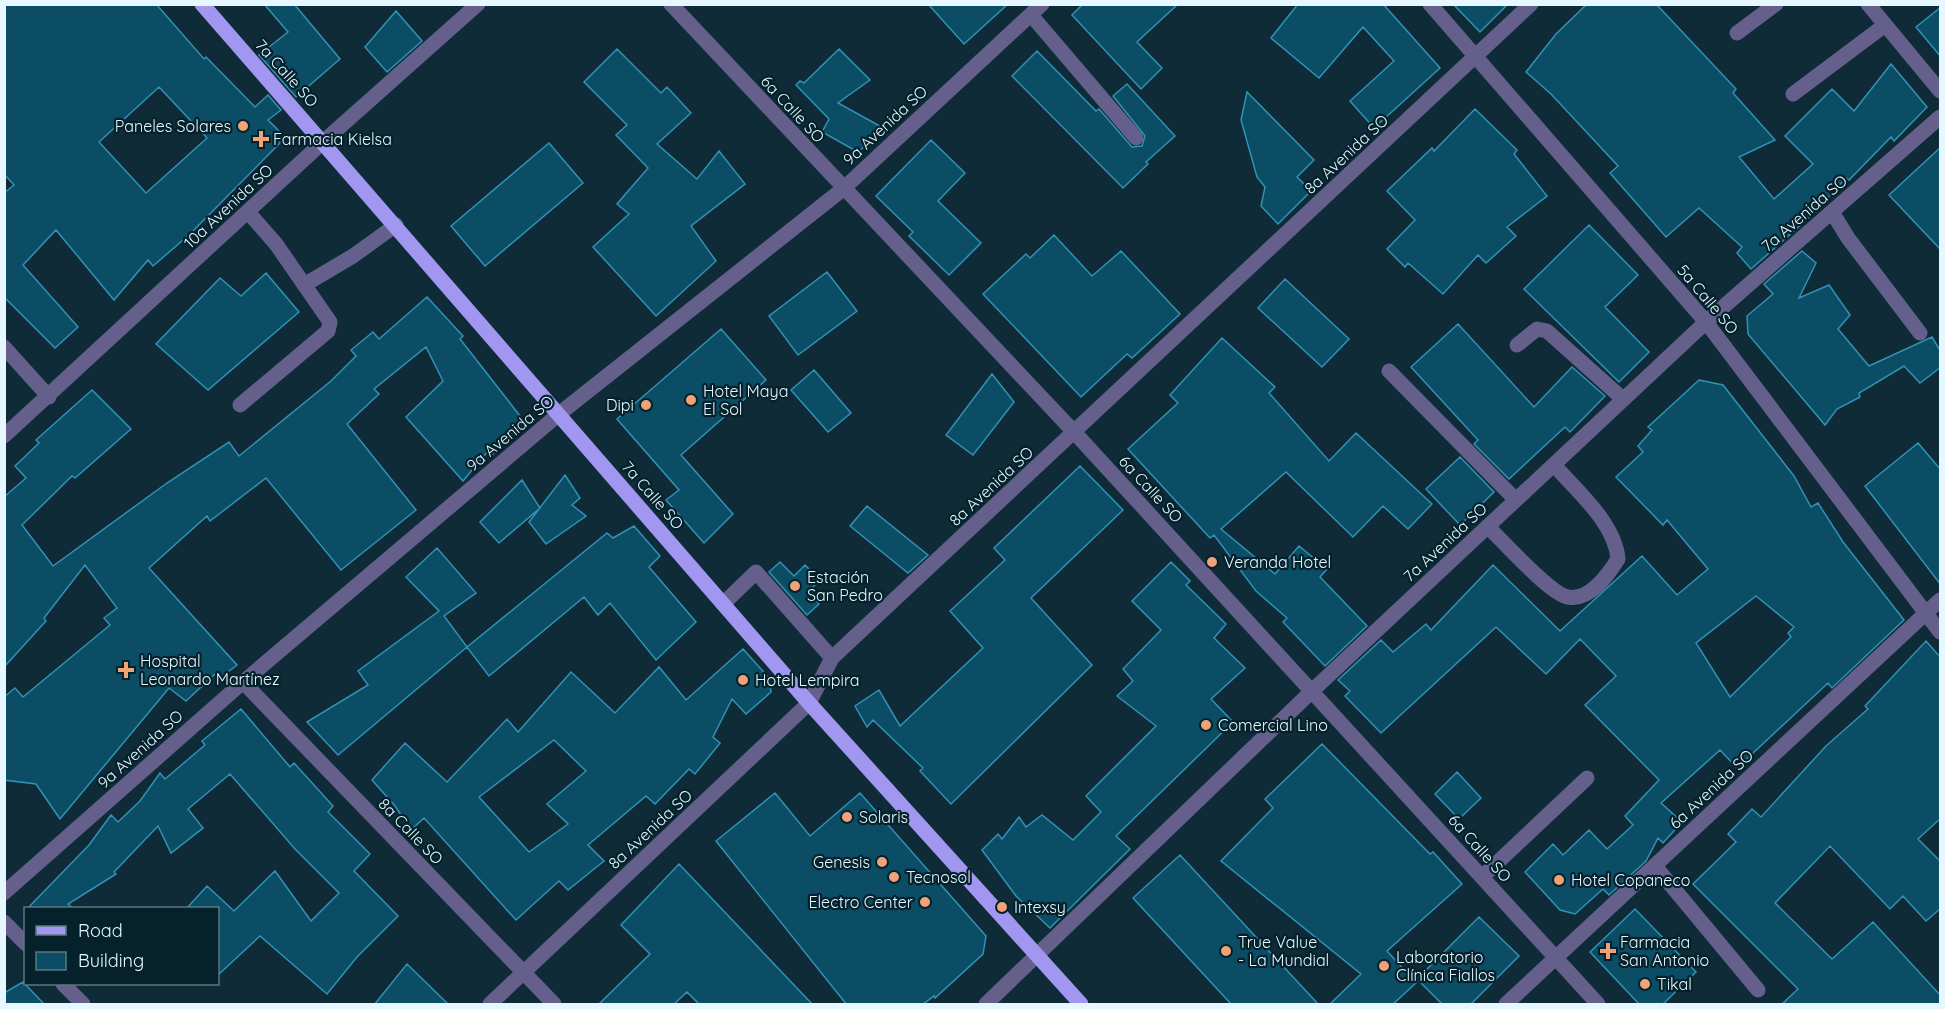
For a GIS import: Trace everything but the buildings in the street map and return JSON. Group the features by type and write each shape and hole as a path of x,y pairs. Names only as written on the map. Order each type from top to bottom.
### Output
{"main road":[{"name":"7a Calle SO","path":"202,4 324,141 809,703 1081,1005"}],"street":[{"name":"10a Avenida SO","path":"4,436 49,398 324,141 478,4"},
{"name":"6a Calle SO","path":"671,4 1075,433 1313,690 1598,1005"},
{"name":"5a Calle SO","path":"1430,4 1706,322 1925,614 1941,632"},
{"name":"8a Avenida SO","path":"490,1005 809,703 832,658 1531,4"},
{"path":"1737,33 1776,4"},
{"path":"1868,4 1941,91"},
{"name":"9a Avenida SO","path":"4,893 243,682 559,414 843,189 1036,10"},
{"path":"1036,10 1136,138"},
{"path":"1793,94 1885,25"},
{"name":"7a Avenida SO","path":"986,1005 1313,690 1623,399 1706,322 1941,117"},
{"path":"240,405 328,332 330,322 276,244 248,212"},
{"path":"1832,212 1848,238 1920,333"},
{"path":"304,285 396,225"},
{"path":"1517,345 1537,329 1547,331 1623,399"},
{"path":"4,347 49,398"},
{"path":"1389,371 1516,500"},
{"path":"1488,527 1549,586 1568,597 1581,596 1592,591 1618,559 1617,546 1606,525 1554,465"},
{"path":"723,604 756,573 832,658"},
{"name":"6a Avenida SO","path":"1506,1005 1941,600"},
{"name":"8a Calle SO","path":"243,682 554,1005"},
{"path":"1482,877 1587,778"},
{"path":"1655,866 1758,990"},
{"path":"4,922 24,942"},
{"path":"64,985 83,1005"}],"place":[{"name":"Paneles Solares","path":"243,126"},
{"name":"Farmacia Kielsa","path":"261,139"},
{"name":"Hotel Maya El Sol","path":"691,400"},
{"name":"Dipi","path":"646,405"},
{"name":"Veranda Hotel","path":"1212,562"},
{"name":"Estación San Pedro","path":"795,586"},
{"name":"Hospital Leonardo Martínez","path":"126,670"},
{"name":"Hotel Lempira","path":"743,680"},
{"name":"Comercial Lino","path":"1206,725"},
{"name":"Solaris","path":"847,817"},
{"name":"Genesis","path":"882,862"},
{"name":"Tecnosol","path":"894,877"},
{"name":"Hotel Copaneco","path":"1559,880"},
{"name":"Electro Center","path":"925,902"},
{"name":"Intexsy","path":"1002,907"},
{"name":"True Value - La Mundial","path":"1226,951"},
{"name":"Farmacia San Antonio","path":"1608,951"},
{"name":"Laboratorio Clínica Fiallos","path":"1384,966"},
{"name":"Tikal","path":"1645,984"}]}
